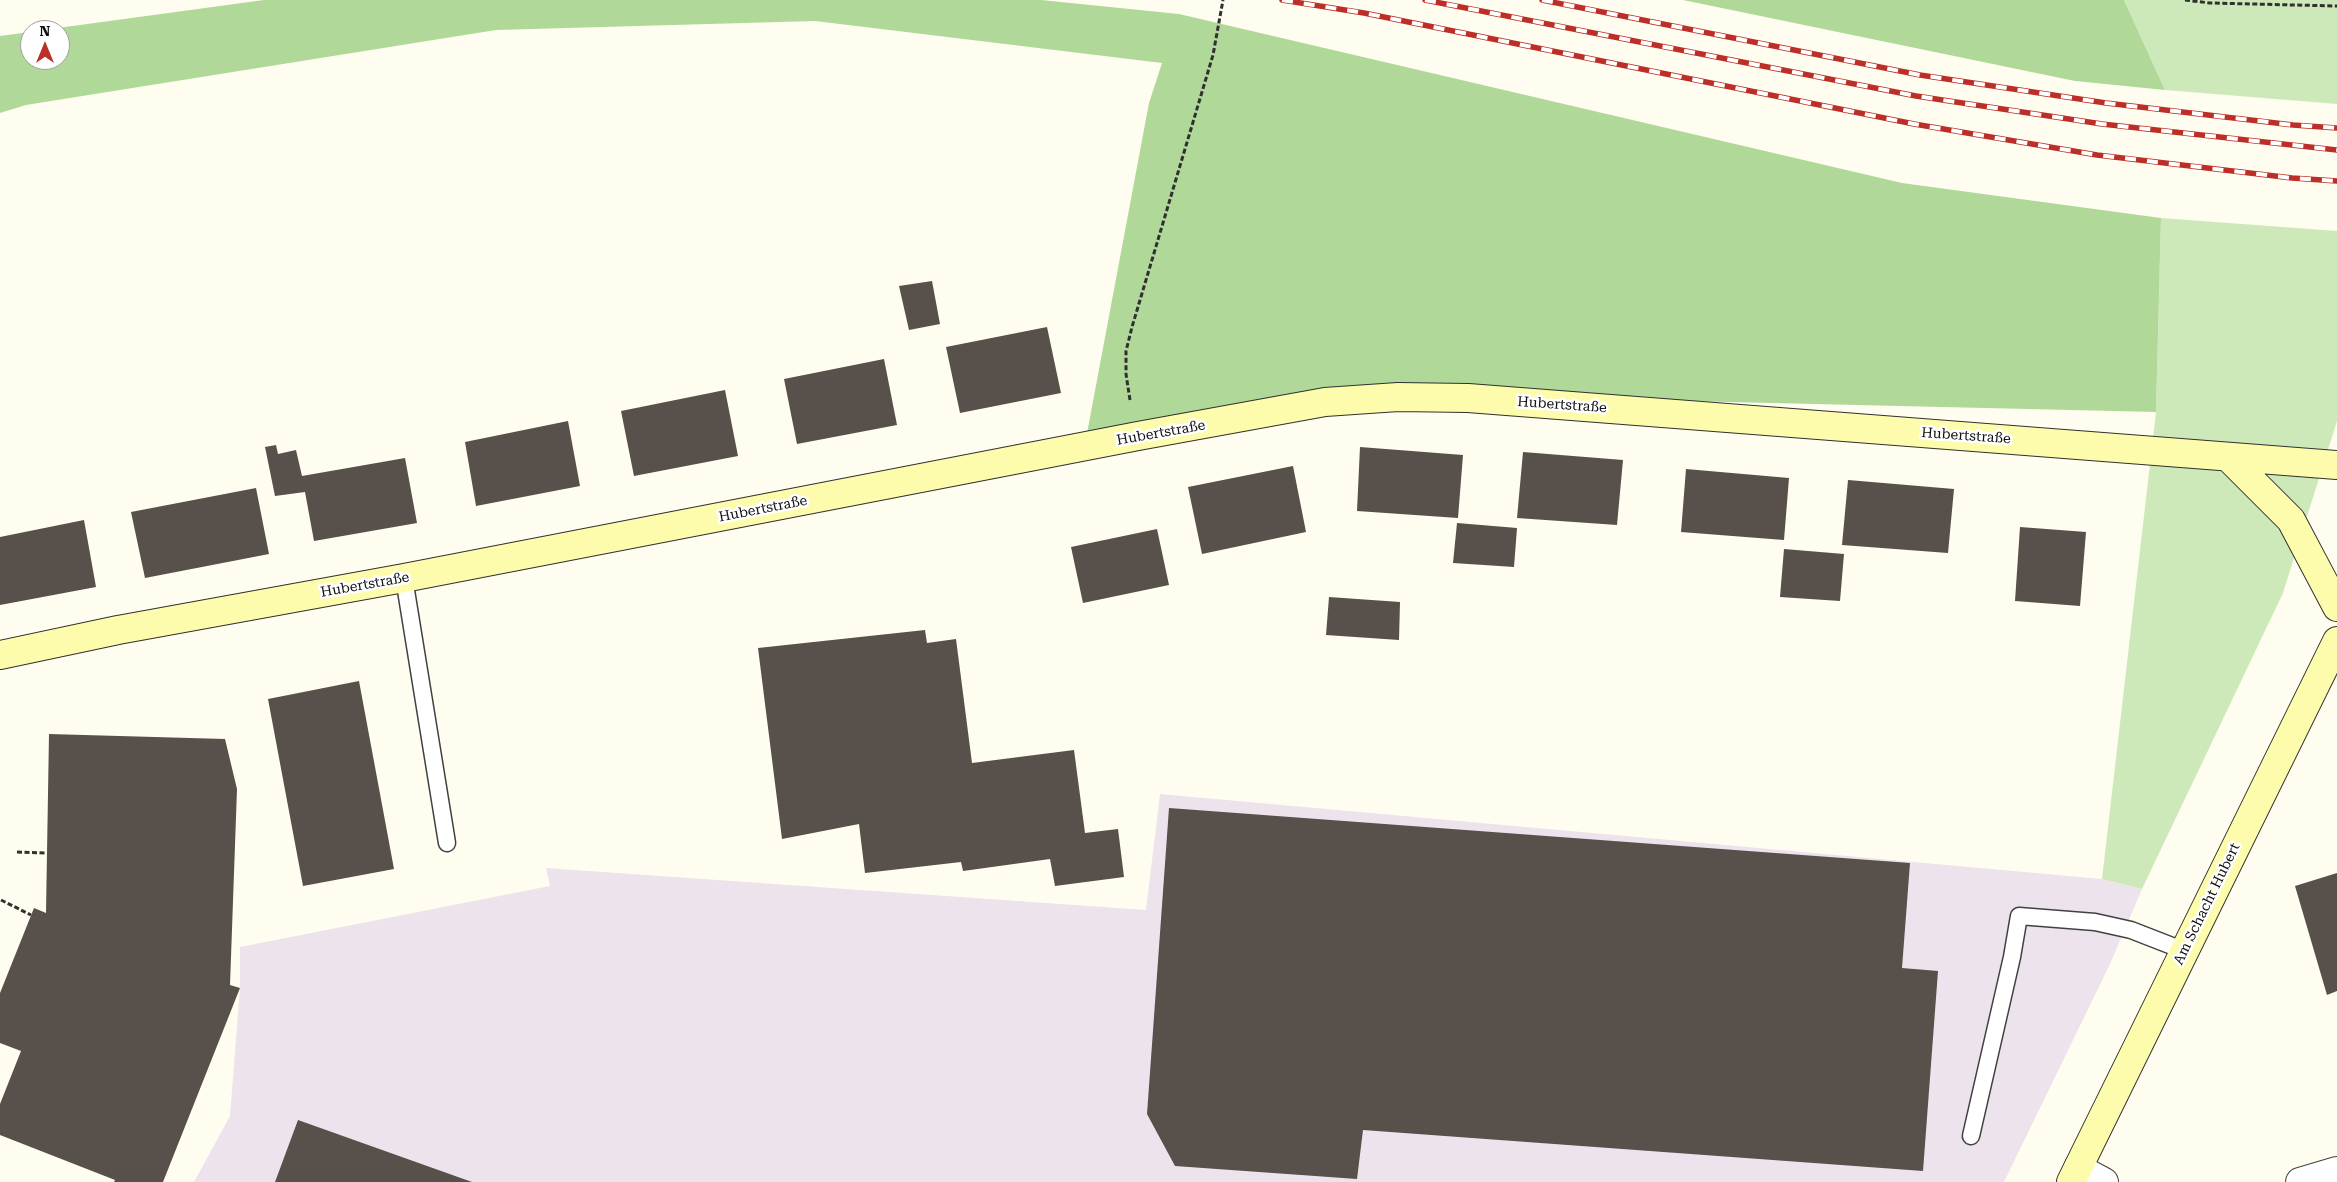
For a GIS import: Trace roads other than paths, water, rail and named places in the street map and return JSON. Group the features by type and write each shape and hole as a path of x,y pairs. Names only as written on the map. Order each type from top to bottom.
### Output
{"street":[{"name":"Hubertstraße","path":"0,655 118,630 404,578 1138,436 1325,402 1398,397 1468,398 2337,465"},
{"path":"2228,457 2291,520 2337,607"},
{"name":"Am Schacht Hubert","path":"2104,1182 2074,1175 2337,641"},
{"path":"2300,1182 2337,1171"}],"lane":[{"path":"404,578 447,843"},
{"path":"1971,1136 2012,957 2019,916 2095,922 2131,930 2185,950"}],"railway":[{"path":"1282,0 1364,13 1914,124 2097,155 2292,178 2337,181"},
{"path":"1425,0 1916,96 2102,124 2337,150"},
{"path":"1542,0 1920,75 2106,103 2293,125 2337,128"}]}
